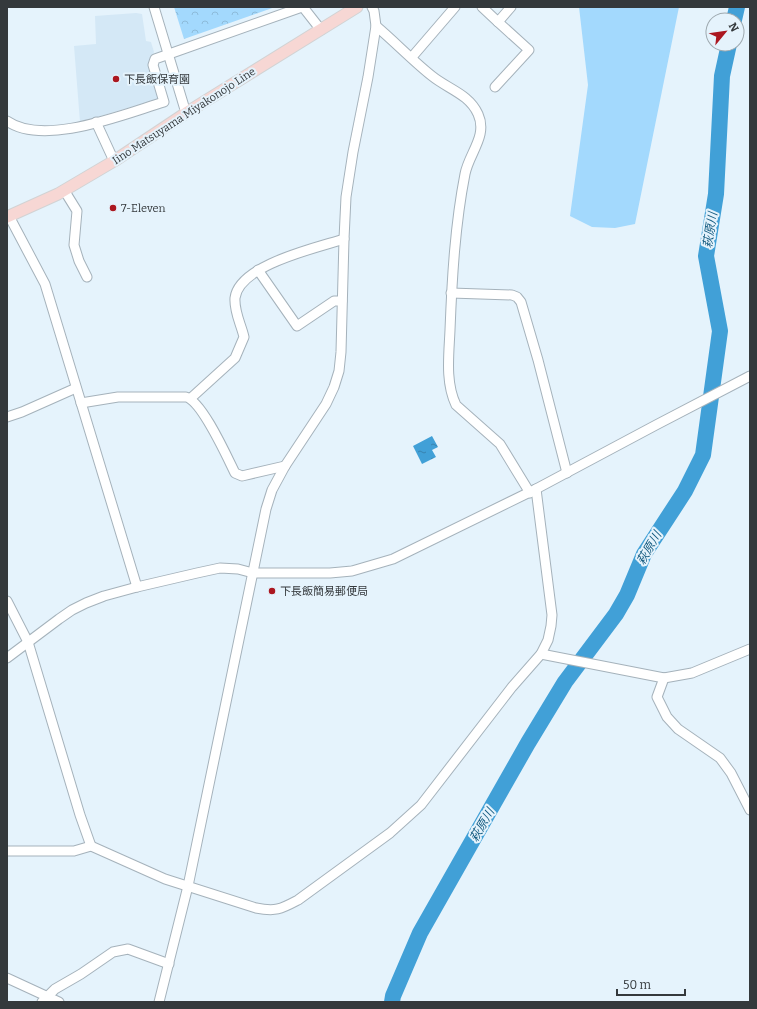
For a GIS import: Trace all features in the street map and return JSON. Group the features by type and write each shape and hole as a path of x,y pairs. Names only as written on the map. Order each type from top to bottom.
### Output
{"main road":[{"name":"Iino Matsuyama Miyakonojo Line","path":"8,216 64,190 114,161 186,113 357,7"}],"street":[{"path":"154,7 186,113"},
{"path":"7,121 29,129 62,130 96,122 164,102 153,65 155,58 303,7 321,30"},
{"path":"159,1002 188,886 266,509 272,490 285,466 326,404 334,388 339,371 341,352 346,197 376,26 372,7"},
{"path":"412,57 455,7"},
{"path":"482,7 529,50 495,87"},
{"path":"498,22 511,7"},
{"path":"7,851 74,851 91,846 165,880 256,908 269,910 283,908 298,900 390,833 421,805 512,686 546,655 552,615 533,491 500,444 456,404 453,398 449,373 453,258 465,172 479,141 481,122 478,113 470,101 454,89 433,77 376,26"},
{"path":"96,122 114,161"},
{"path":"64,190 78,211 74,245 79,261 87,278"},
{"path":"8,216 45,284 137,587"},
{"path":"191,398 235,358 239,351 244,336 236,315 235,297 239,287 258,270 278,260 344,239"},
{"path":"258,270 297,326 334,301 342,301"},
{"path":"451,293 512,294 521,302 538,360 567,473"},
{"path":"7,658 79,606 104,596 137,587 197,572 220,568 238,569 253,573 330,573 352,571 393,559 533,491 750,376"},
{"path":"7,417 22,412 76,388"},
{"path":"81,403 118,397 191,398 205,417 235,473 242,476 285,466"},
{"path":"7,601 28,642 80,815 91,846"},
{"path":"546,655 661,677 692,673 750,649"},
{"path":"661,677 657,697 666,717 678,729 720,758 731,773 750,810"},
{"path":"45,999 54,989 81,974 113,952 128,949 169,964"},
{"path":"7,978 45,999 59,1002"}],"shaded area":[{"name":"下長飯保育園","path":"136,13 142,14 146,41 151,42 154,52 150,61 160,97 158,99 80,122 74,46 96,44 95,16"}],"green space":[{"path":"174,7 275,7 184,39"},
{"path":"579,7 679,7 635,224 615,228 592,227 570,216 588,85"}],"water":[{"path":"432,436 438,447 432,450 436,457 422,464 413,446"}],"waterway":[{"name":"萩原川","path":"736,12 737,7"},
{"name":"萩原川","path":"392,1002 393,996 420,933 528,743 565,682 616,614 627,595 644,554 685,491 703,455 720,331 706,256 716,194 722,76 727,52"}],"place":[{"name":"下長飯保育園","path":"116,79"},
{"name":"7-Eleven","path":"113,208"},
{"name":"下長飯簡易郵便局","path":"272,591"}]}
